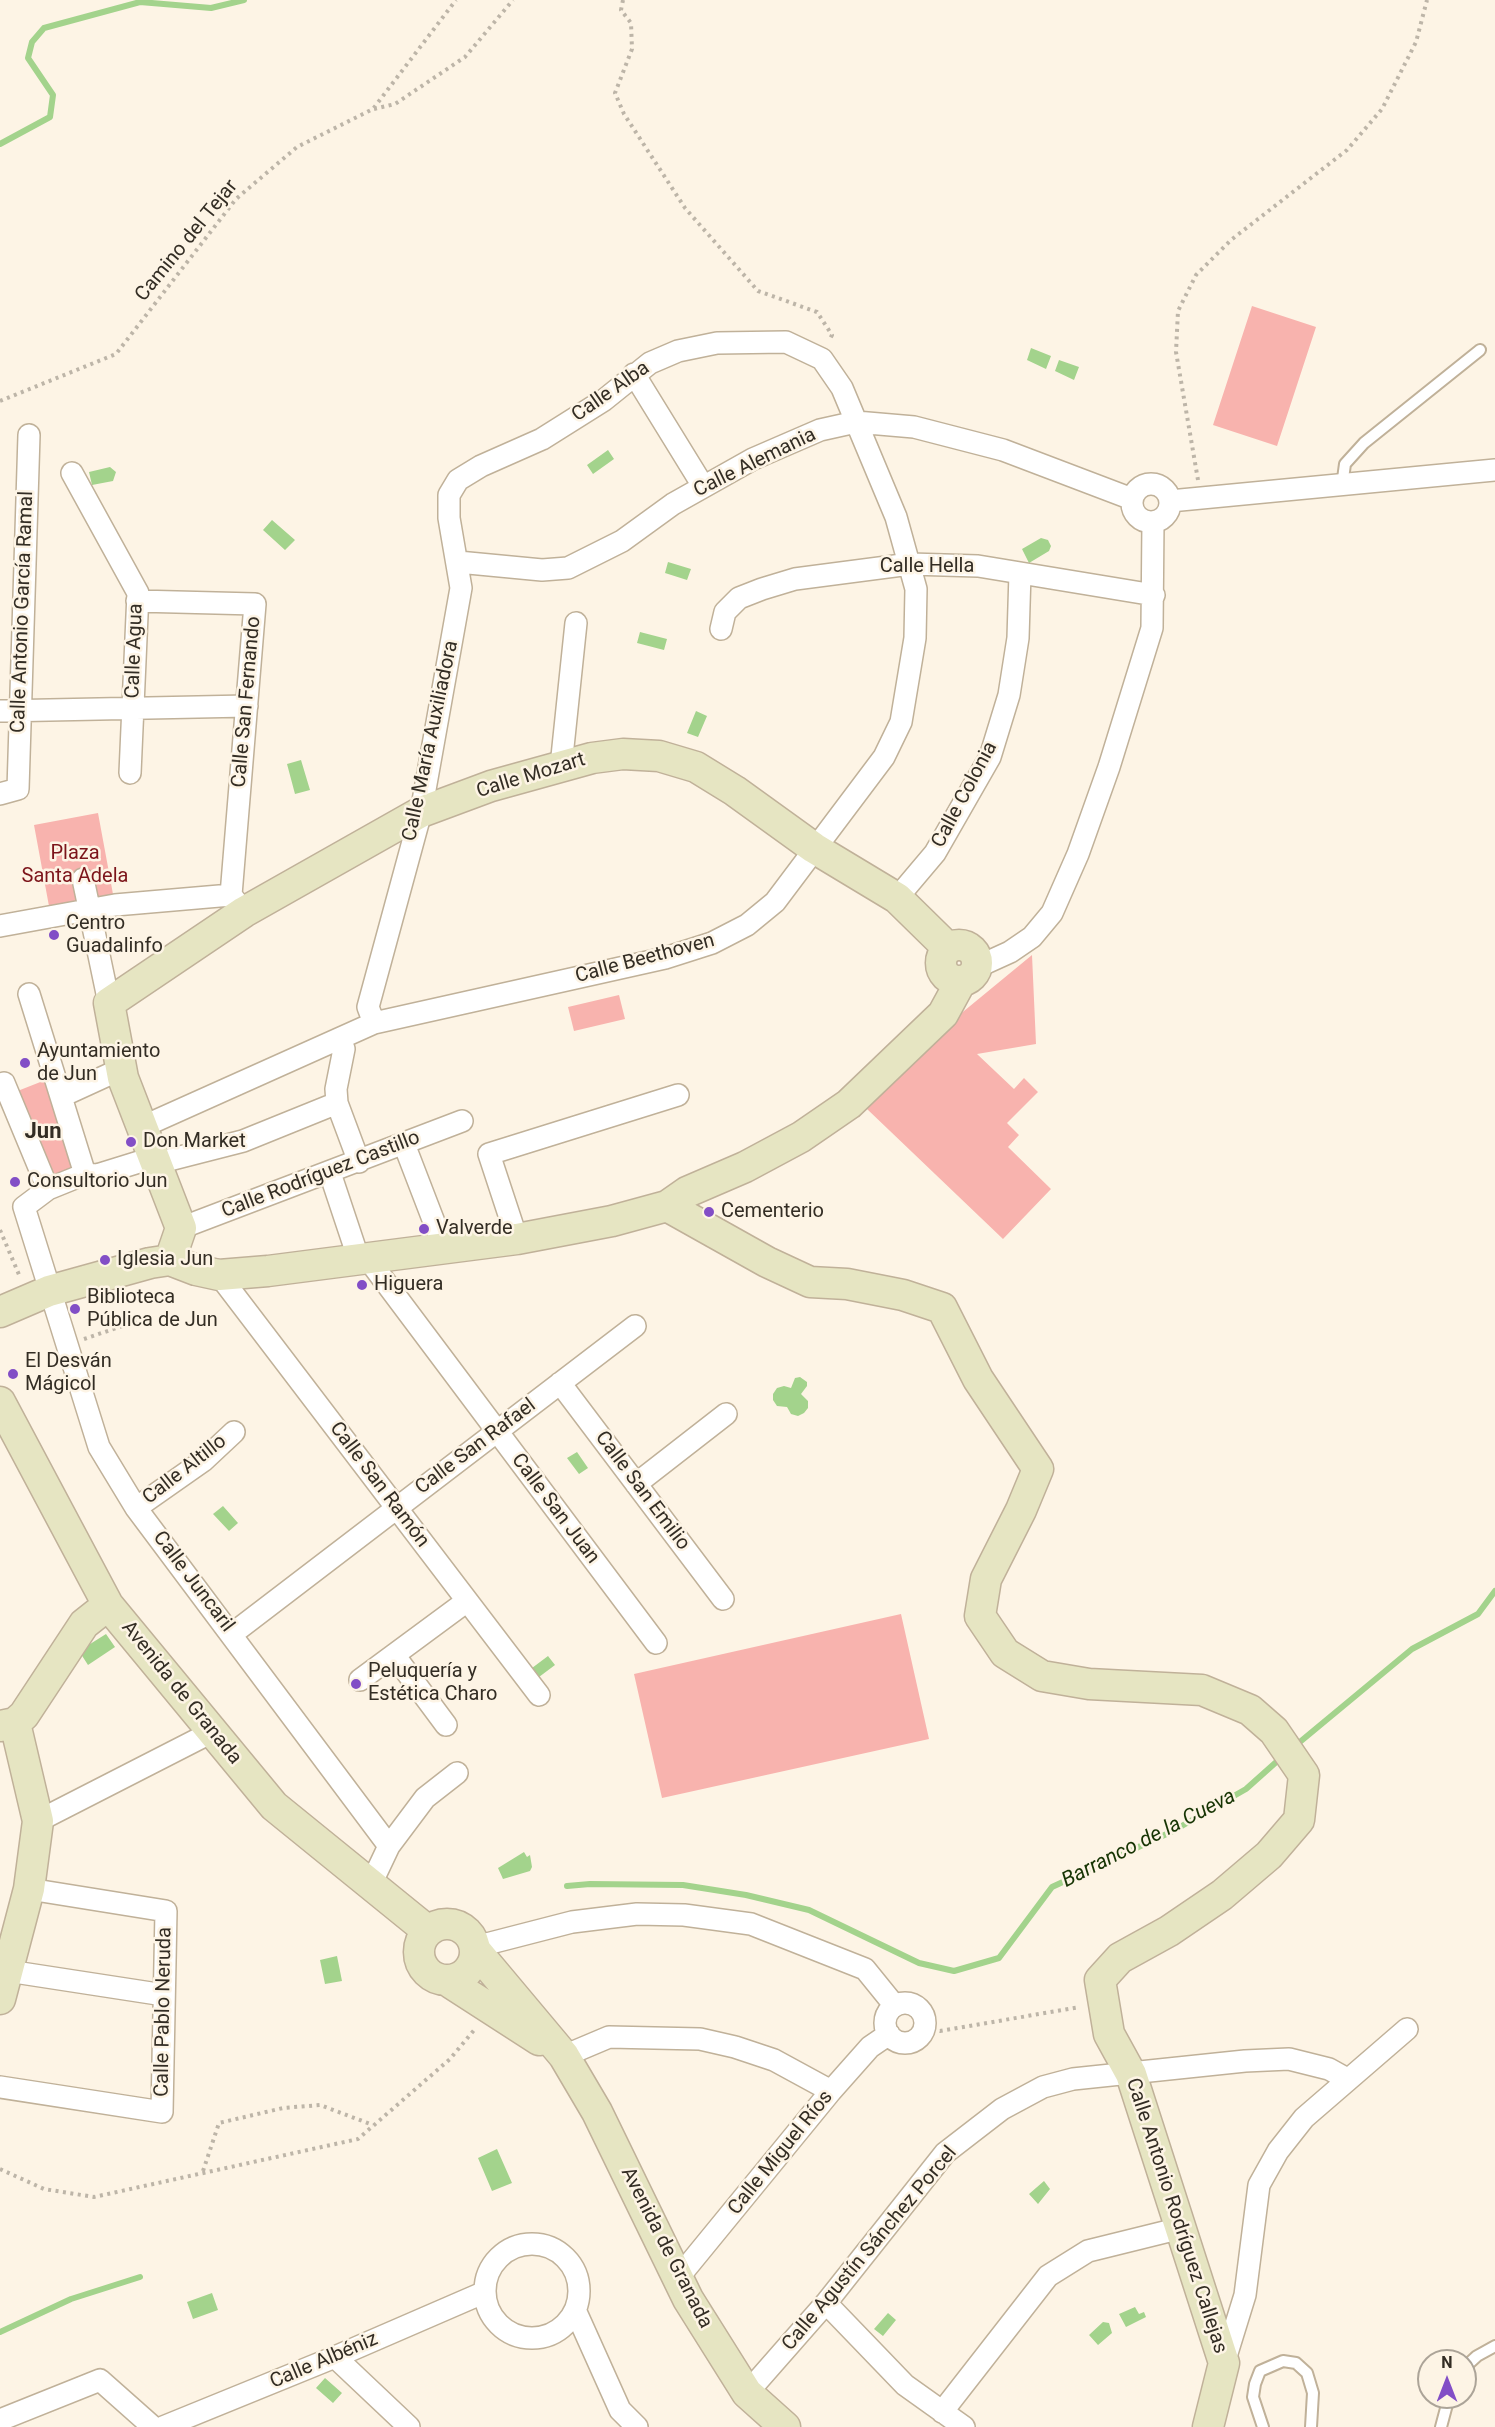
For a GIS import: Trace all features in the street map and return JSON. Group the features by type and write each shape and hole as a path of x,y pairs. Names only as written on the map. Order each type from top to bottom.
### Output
{"street":[{"name":"Calle Alba","path":"458,562 448,518 448,495 458,480 481,466 542,439 604,400 650,363 678,351 717,343 786,342 822,359"},
{"path":"822,359 842,388 856,422"},
{"path":"634,374 703,486"},
{"name":"Calle Alemania","path":"458,562 542,570 568,568 622,541 703,486 753,459 820,430 856,422 914,428 1003,450 1132,499"},
{"name":"Calle Beethoven","path":"142,1127 374,1023 665,958 712,943 747,925 775,902 873,773 901,722 915,638 916,589 896,517 856,422"},
{"name":"Calle Antonio García Ramal","path":"9,792 10,711 29,435"},
{"path":"1170,501 1495,470"},
{"name":"Calle Agua","path":"72,473 138,593 130,773"},
{"path":"1155,485 1165,490 1170,501 1164,517 1153,522 1137,516 1132,499 1144,486 1155,485"},
{"path":"0,1312 39,1296 170,1260 196,1270 219,1275 517,1239 612,1221 667,1206 687,1192 745,1167 801,1137 849,1104 943,1014 969,974 1032,937 1052,913 1066,885 1109,768 1152,628 1153,522"},
{"name":"Calle María Auxiliadora","path":"374,1023 368,1007 421,812 461,588 458,562"},
{"name":"Calle Hella","path":"721,629 725,612 732,605 740,598 762,589 814,576 910,564 978,566 1154,596"},
{"name":"Calle Colonia","path":"897,898 935,853 990,757 1009,695 1018,638 1020,573"},
{"name":"Calle San Fernando","path":"138,601 255,604 247,706 238,904"},
{"path":"561,766 576,623"},
{"path":"10,711 247,706"},
{"name":"Calle Mozart","path":"109,1003 238,904 421,812 491,786 592,758 623,754 658,756 686,765 735,790 814,848 897,898 948,948 941,959 943,971 951,979 969,974"},
{"path":"83,879 122,1069 181,1228 170,1260"},
{"path":"0,926 90,910 238,904"},
{"path":"29,994 85,1174"},
{"path":"340,1039 344,1049 336,1089 337,1103 359,1162"},
{"path":"62,1096 122,1069"},
{"path":"4,1083 48,1189 85,1174 97,1175 243,1141 337,1103"},
{"path":"517,1239 489,1154 678,1095"},
{"name":"Calle Rodríguez Castillo","path":"181,1228 462,1121"},
{"path":"404,1144 444,1248"},
{"name":"Calle San Juan","path":"330,1173 364,1259 656,1643"},
{"name":"Calle Juncaril","path":"48,1189 24,1207 39,1296 99,1447 136,1508 389,1846"},
{"name":"Calle Antonio Rodríguez Callejas","path":"667,1206 767,1262 810,1282 847,1284 892,1293 942,1308 978,1379 1038,1469 1021,1510 986,1579 980,1616 1005,1653 1042,1676 1089,1684 1202,1690 1250,1710 1274,1731 1305,1775 1299,1820 1269,1856 1222,1894 1168,1931 1120,1958 1100,1980 1108,2034 1131,2074 1224,2363"},
{"name":"Calle San Ramón","path":"219,1275 539,1695"},
{"name":"Calle San Rafael","path":"232,1634 635,1326"},
{"name":"Calle San Emilio","path":"560,1383 723,1599"},
{"name":"Avenida de Granada","path":"0,1402 11,1453 108,1605 274,1806 428,1931"},
{"path":"636,1484 726,1414"},
{"name":"Calle Altillo","path":"136,1508 203,1461 234,1432"},
{"path":"360,1680 467,1601"},
{"path":"0,2000 29,1889 38,1821 8,1724 24,1715 84,1624 108,1605"},
{"path":"394,1655 446,1725"},
{"path":"38,1821 212,1732"},
{"path":"371,1884 389,1846 425,1798 457,1773"},
{"name":"Calle Pablo Neruda","path":"0,2087 162,2112 166,1911 29,1889"},
{"path":"475,1949 572,1922 637,1914 684,1915 740,1922 751,1924 865,1969 895,2006"},
{"path":"442,1924 454,1924 464,1928 472,1938 475,1949 471,1968 465,1974 446,1980 431,1975 419,1957 420,1943 428,1931 442,1924"},
{"name":"Avenida de Granada","path":"475,1949 564,2056 597,2112 678,2278 747,2393 785,2427"},
{"path":"8,1971 164,1995"},
{"name":"Avenida de Granada","path":"446,1980 564,2056"},
{"path":"908,2003 915,2005 924,2015 925,2028 917,2039 911,2042 899,2041 889,2034 886,2021 895,2006 908,2003"},
{"path":"1208,2427 1224,2363 1245,2295 1259,2185 1278,2151 1305,2118 1407,2029"},
{"name":"Calle Miguel Ríos","path":"678,2278 831,2091 870,2047 889,2034"},
{"path":"564,2056 609,2037 700,2039 735,2047 774,2060 831,2091"},
{"name":"Calle Agustín Sánchez Porcel","path":"747,2393 826,2303 945,2153 1002,2109 1043,2087 1073,2079 1245,2061 1289,2059 1329,2069 1347,2079"},
{"path":"942,2412 1048,2276 1088,2250 1181,2228"},
{"path":"535,2243 550,2247 568,2261 579,2281 580,2297 576,2312 566,2325 553,2334 538,2338 522,2338 507,2332 495,2321 487,2307 485,2292 487,2276 494,2262 505,2252 519,2245 535,2243"},
{"name":"Calle Albéniz","path":"163,2427 335,2357 485,2292"},
{"path":"826,2303 905,2385 964,2427"},
{"path":"576,2312 620,2410 638,2427"},
{"path":"335,2357 409,2427"},
{"path":"0,2420 100,2380 153,2427"}],"lane":[{"path":"1342,486 1345,464 1364,443 1480,350"},
{"path":"1477,2356 1495,2346"},
{"path":"1263,2427 1253,2397 1255,2384 1260,2371 1270,2364 1283,2361 1296,2363 1307,2373 1313,2393 1311,2427"},
{"path":"1441,2427 1446,2409"}],"path":[{"name":"Camino del Tejar","path":"0,401 116,354 236,199 297,147 373,110 456,0"},
{"path":"373,110 394,104 465,57 513,0"},
{"path":"623,0 621,10 631,23 632,49 615,93 624,114 685,208 758,291 817,312 832,336 822,359"},
{"path":"1199,499 1198,476 1176,352 1178,311 1196,275 1231,240 1347,150 1382,109 1416,42 1427,0"},
{"path":"0,1230 39,1296"},
{"path":"79,1341 143,1319"},
{"path":"925,2028 940,2031 1104,2003"},
{"path":"0,2169 44,2189 94,2197 358,2139 450,2059 476,2028 488,2007"},
{"path":"203,2172 219,2122 283,2108 320,2105 373,2125"}],"green space":[{"path":"1252,306 1316,327 1277,446 1213,425"},
{"name":"Plaza Santa Adela","path":"98,813 115,905 51,917 34,825"},
{"path":"1032,955 1036,1044 977,1054 1014,1089 1024,1078 1038,1092 1007,1123 1019,1135 1008,1147 1051,1189 1003,1239 867,1109 947,1025"},
{"path":"619,995 625,1019 574,1031 568,1007"},
{"path":"48,1079 82,1170 49,1183 15,1092"},
{"path":"901,1614 929,1739 662,1798 634,1674"}],"shaded area":[{"path":"1031,348 1051,356 1046,369 1027,360"},
{"path":"1059,360 1079,367 1074,380 1055,371"},
{"path":"608,450 614,459 593,474 587,465"},
{"path":"110,467 116,472 113,481 92,485 89,472"},
{"path":"272,520 295,540 285,550 263,530"},
{"path":"1041,538 1048,540 1051,546 1049,551 1029,563 1022,549"},
{"path":"668,562 691,569 687,580 665,573"},
{"path":"640,632 667,639 664,650 637,643"},
{"path":"696,711 707,716 698,737 687,733"},
{"path":"301,760 310,790 295,794 287,764"},
{"path":"800,1377 807,1382 801,1394 808,1401 808,1408 798,1416 791,1414 787,1407 777,1406 773,1400 773,1394 777,1388 784,1386 791,1388 795,1378"},
{"path":"577,1452 588,1468 579,1474 567,1458"},
{"path":"223,1506 238,1523 229,1531 213,1514"},
{"path":"106,1634 115,1647 88,1665 79,1651"},
{"path":"548,1656 555,1665 539,1677 532,1668"},
{"path":"524,1852 527,1857 530,1855 532,1867 530,1871 503,1879 498,1868"},
{"path":"337,1956 342,1981 325,1984 320,1960"},
{"path":"497,2149 512,2183 492,2191 478,2158"},
{"path":"1044,2181 1050,2189 1038,2204 1029,2194"},
{"path":"212,2293 218,2310 193,2319 187,2302"},
{"path":"1135,2307 1139,2314 1144,2312 1146,2317 1126,2327 1119,2314"},
{"path":"888,2313 896,2320 883,2336 874,2329"},
{"path":"1103,2322 1109,2323 1112,2333 1098,2345 1089,2335"},
{"path":"325,2378 342,2393 333,2403 316,2388"}],"waterway":[{"path":"0,144 50,117 53,95 28,58 32,42 44,28 140,2 211,8 244,0"},
{"name":"Barranco de la Cueva","path":"1295,1746 1412,1649 1478,1614 1495,1591"},
{"name":"Barranco de la Cueva","path":"567,1886 590,1884 683,1885 746,1895 809,1910 919,1963 954,1971 999,1958 1052,1887 1173,1831 1246,1789 1283,1756"},
{"name":"Barranco de la Cueva","path":"0,2332 71,2299 140,2277"}],"place":[{"name":"Centro Guadalinfo","path":"54,935"},
{"name":"Ayuntamiento de Jun","path":"25,1063"},
{"name":"Don Market","path":"131,1142"},
{"name":"Consultorio Jun","path":"15,1182"},
{"name":"Cementerio","path":"709,1212"},
{"name":"Valverde","path":"424,1229"},
{"name":"Iglesia Jun","path":"105,1260"},
{"name":"Higuera","path":"362,1285"},
{"name":"Biblioteca Pública de Jun","path":"75,1309"},
{"name":"El Desván Mágicol","path":"13,1374"},
{"name":"Peluquería y Estética Charo","path":"356,1684"}],"district":[{"name":"Jun","path":"43,1132"}]}
